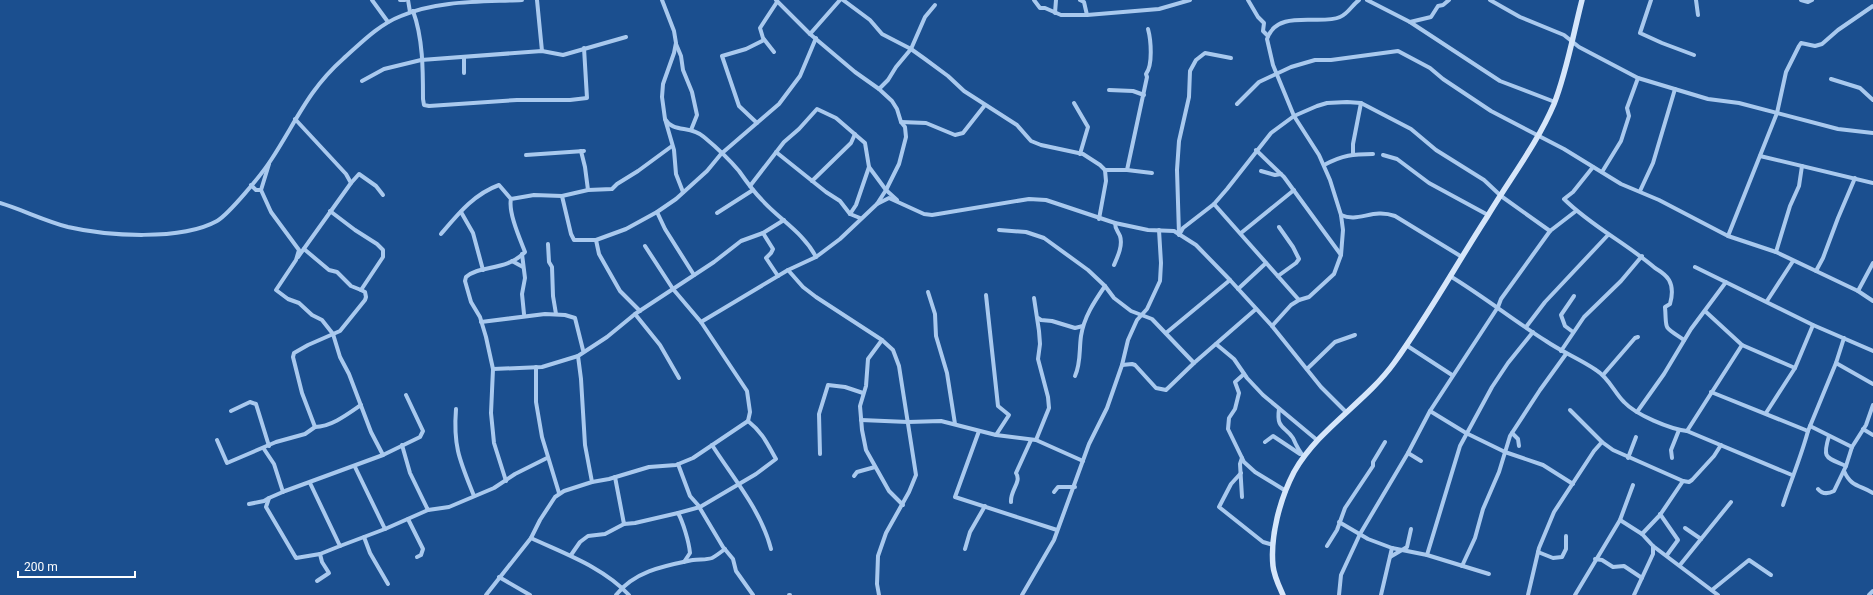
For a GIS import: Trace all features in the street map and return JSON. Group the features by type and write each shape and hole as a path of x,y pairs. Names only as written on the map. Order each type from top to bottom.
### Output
{"street":[{"path":"372,0 388,22"},
{"path":"400,0 406,0 418,24 424,105 429,106 517,100 570,100 587,98 584,48"},
{"path":"0,203 68,226 87,230 113,233 177,233 192,230 217,220 229,211 270,161 309,96 328,72 375,30 388,22 412,12 455,2 522,0"},
{"path":"537,0 542,51"},
{"path":"662,0 674,31 675,44 674,53 663,84 662,97 664,119 674,150 676,174 683,192"},
{"path":"810,34 842,0 870,20 882,34 911,50 948,76 964,91 1016,125 1031,140 1041,145 1080,154 1100,165 1105,170 1106,181 1099,218"},
{"path":"1034,0 1040,8 1045,8 1061,15 1087,15 1159,9 1190,0"},
{"path":"1055,13 1056,0"},
{"path":"1080,0 1084,2 1087,15"},
{"path":"1248,0 1258,17 1264,23 1263,31 1268,36"},
{"path":"1272,326 1280,316 1299,300 1309,297 1334,274 1341,255 1342,230 1341,215 1324,165 1294,116 1277,75 1266,42 1272,29 1287,22 1300,19 1339,18 1358,0"},
{"path":"1367,0 1410,22 1500,81 1555,102"},
{"path":"1410,22 1431,17 1438,6 1443,5 1449,0"},
{"path":"1490,0 1520,17 1564,35 1589,53 1638,78 1708,99 1739,103 1838,129 1873,133"},
{"path":"1283,595 1273,566 1273,545 1286,491 1294,474 1304,457 1317,440 1379,382 1406,345 1501,196 1538,135 1555,102 1567,64 1571,41 1582,0"},
{"path":"1651,0 1640,33 1694,55"},
{"path":"1696,0 1698,15"},
{"path":"1801,0 1808,2 1812,0"},
{"path":"774,52 764,40 760,32 760,25 776,1 810,34 892,101 901,122 905,127 906,137 899,164 877,204"},
{"path":"879,89 888,80 896,67 911,50 926,16 935,5"},
{"path":"1728,236 1777,113 1786,72 1801,43 1815,46 1822,44 1838,30 1873,6"},
{"path":"1127,170 1134,132 1144,95 1147,77 1146,74 1149,67 1151,38 1148,29"},
{"path":"362,81 384,69 421,60 494,53 542,51 563,55 626,37"},
{"path":"562,196 573,240 596,240 626,229 657,212 676,199 707,171 721,154 779,104 800,76 816,38"},
{"path":"757,123 739,106 722,56 746,49 764,40"},
{"path":"675,44 681,56 683,70 692,92 697,116 691,130"},
{"path":"1237,104 1259,82 1277,75 1291,67 1315,60 1331,60 1398,51 1430,68 1443,79 1491,111 1538,135 1621,184 1640,191 1728,236 1776,252 1858,291 1873,301"},
{"path":"1179,234 1178,150 1189,97 1190,71 1196,60 1205,53 1231,58"},
{"path":"464,57 464,73"},
{"path":"1602,172 1621,141 1629,116 1627,108 1638,78"},
{"path":"1831,79 1860,88 1873,100"},
{"path":"1640,191 1653,163 1675,89"},
{"path":"1109,90 1133,91 1144,95"},
{"path":"1074,103 1088,127 1080,154"},
{"path":"1179,234 1191,220 1214,204 1271,133 1294,116 1327,103 1361,103 1411,129 1436,150 1484,180 1501,196 1550,231"},
{"path":"1353,154 1353,144 1361,103"},
{"path":"901,122 926,123 955,135 963,133 984,105"},
{"path":"717,213 751,188 776,152 817,109 836,118 865,143 869,167 886,190 898,202"},
{"path":"295,119 346,174 351,183"},
{"path":"664,119 668,125 675,128 683,127 704,137 738,170 751,188 811,246 816,257"},
{"path":"812,181 851,143 855,134"},
{"path":"511,199 534,195 562,196 588,190 612,189 672,146"},
{"path":"1256,150 1281,174 1294,190 1317,224 1341,255"},
{"path":"526,155 583,151 588,190"},
{"path":"776,152 840,201 850,214 860,218"},
{"path":"1324,165 1340,157 1353,154 1373,154"},
{"path":"1384,155 1397,159 1429,183 1488,215"},
{"path":"1760,156 1873,183"},
{"path":"270,161 261,190 271,212 299,250 296,260"},
{"path":"1776,252 1790,206 1798,186 1802,166"},
{"path":"850,214 856,205 869,167"},
{"path":"1593,167 1572,192 1564,199 1576,211 1642,256 1669,280 1672,290 1670,304 1665,307 1665,324 1668,329 1684,340"},
{"path":"1105,170 1127,170 1152,173"},
{"path":"1261,171 1275,175 1281,174"},
{"path":"383,195 376,186 359,174 330,211 276,290 288,299 299,304 312,315 322,320 333,334 340,357 349,374 371,432 383,455"},
{"path":"1816,271 1824,258 1838,218 1856,178"},
{"path":"251,185 256,190 261,190"},
{"path":"441,234 471,201 488,189 499,185 511,199 514,224 525,252 505,266 467,275 465,281 471,302 481,322 493,369 491,413 494,444 506,481"},
{"path":"1241,233 1294,190"},
{"path":"701,322 788,270 816,257 840,239 860,218 877,204 889,198 924,214 932,215 1029,199 1046,200 1115,223 1148,230 1174,231 1196,245 1272,326 1321,387 1346,412"},
{"path":"1214,204 1299,300"},
{"path":"330,211 377,244 383,250 383,257 361,290"},
{"path":"1339,595 1341,575 1360,534 1452,375 1498,307 1501,299 1550,231 1576,211"},
{"path":"461,212 467,220 473,234 483,270"},
{"path":"657,212 665,229 694,275"},
{"path":"1341,215 1348,218 1385,212 1395,216 1462,257"},
{"path":"493,369 536,367 578,356 607,337 635,314 714,262 741,241 763,233 784,220"},
{"path":"1114,265 1120,251 1120,238 1115,227 1115,223"},
{"path":"1278,276 1296,263 1299,258 1293,246 1279,227"},
{"path":"999,230 1026,232 1044,238 1088,270 1105,286 1114,298 1131,311 1152,319 1194,363"},
{"path":"1022,595 1054,540 1075,487 1082,461 1107,408 1122,365 1128,340 1137,320 1142,316 1160,281 1161,263 1159,230"},
{"path":"763,233 773,249 771,253 766,256 766,260 778,276"},
{"path":"1526,327 1545,302 1608,234"},
{"path":"596,240 600,254 620,291 640,311"},
{"path":"548,244 549,262 552,267 553,296 556,314"},
{"path":"486,595 531,538 554,497 560,493 592,482 649,467 678,464 693,458 748,420 750,404 747,391 701,322 673,288 645,246"},
{"path":"304,249 329,270 337,272 351,286 365,292 366,297 340,331 294,353 293,357 302,393 315,428"},
{"path":"522,254 525,278 522,294 524,314"},
{"path":"1561,351 1584,317 1622,281 1642,256"},
{"path":"512,261 523,267"},
{"path":"1767,301 1794,261"},
{"path":"1238,289 1266,263"},
{"path":"1858,291 1873,263"},
{"path":"1695,267 1767,301 1813,325 1873,352"},
{"path":"788,270 803,287 816,297 882,340 893,350 899,366 916,475 903,505 886,533 878,556 877,584 879,595"},
{"path":"1450,276 1561,351 1603,375 1623,401 1637,412 1679,430 1687,431 1792,475"},
{"path":"1166,333 1230,280"},
{"path":"1637,412 1664,374 1684,340 1726,282"},
{"path":"1075,376 1080,365 1079,357 1083,327 1088,310 1105,286"},
{"path":"928,292 935,314 936,336 947,373 955,424"},
{"path":"986,295 998,406 1009,415 996,435"},
{"path":"1573,332 1566,326 1562,315 1574,296"},
{"path":"1011,502 1010,496 1019,478 1016,473 1049,408 1048,397 1038,359 1040,344 1038,318 1034,298"},
{"path":"1122,365 1135,365 1156,388 1166,390 1194,363 1256,309"},
{"path":"1705,311 1742,345 1795,368"},
{"path":"481,322 506,320 534,315 556,314 571,316 575,318 583,350"},
{"path":"635,314 660,345 679,378"},
{"path":"1038,318 1075,328 1083,327"},
{"path":"1766,414 1795,368 1813,325"},
{"path":"1427,555 1460,446 1466,433 1508,363 1533,332"},
{"path":"1307,369 1335,342 1355,335"},
{"path":"1603,375 1634,338 1638,337"},
{"path":"1783,505 1792,475 1799,464 1808,431 1836,363 1844,338"},
{"path":"882,340 868,359 866,386 860,406 861,420 866,450 889,491 903,505"},
{"path":"1216,344 1234,359 1244,374 1263,394 1317,440"},
{"path":"1406,345 1452,375"},
{"path":"1687,431 1742,345"},
{"path":"1462,566 1474,538 1483,509 1512,433 1566,354"},
{"path":"578,356 582,379 585,445 592,482"},
{"path":"1836,363 1873,384"},
{"path":"536,367 536,402 547,458 560,493"},
{"path":"1244,374 1235,382 1239,393 1235,409 1231,413 1227,425 1242,458 1255,472 1286,491"},
{"path":"820,454 819,414 828,385 845,387 863,393"},
{"path":"1711,392 1808,431"},
{"path":"249,504 264,501 283,492 355,467 420,437 423,431 406,395"},
{"path":"231,411 250,402 256,404 269,446"},
{"path":"217,440 226,463 285,439 306,434 315,428 321,427 347,415 361,405"},
{"path":"1818,489 1823,493 1830,493 1834,491 1844,471 1852,447 1863,429 1873,405"},
{"path":"456,409 454,432 458,456 474,496"},
{"path":"1279,409 1278,417 1280,424 1292,437 1304,457"},
{"path":"1570,410 1602,442 1613,450 1628,458 1683,481 1689,482 1692,480 1714,456 1721,445"},
{"path":"1430,412 1466,433 1505,452 1543,465 1573,484"},
{"path":"571,555 580,542 588,536 605,534 624,524 635,523 700,507 756,474 776,459 766,438 748,420"},
{"path":"861,420 908,422 941,421 996,435 1033,440 1082,461"},
{"path":"1810,426 1852,447"},
{"path":"1863,429 1873,435"},
{"path":"1672,458 1671,450 1679,430"},
{"path":"979,431 955,497 1057,530"},
{"path":"1512,433 1518,439 1520,446"},
{"path":"1265,442 1273,436 1304,457"},
{"path":"1829,436 1825,451 1826,454 1829,458 1846,466"},
{"path":"1628,458 1636,437"},
{"path":"1327,546 1332,539 1345,508 1373,466 1373,462 1386,442"},
{"path":"1528,595 1538,552 1554,512 1594,451 1602,442"},
{"path":"402,445 410,473 428,510"},
{"path":"712,445 739,484 765,530 771,549"},
{"path":"264,448 274,464 283,492"},
{"path":"1408,453 1421,461"},
{"path":"269,498 266,507 296,558 320,554 385,529 428,510 449,507 494,488 514,474 547,458"},
{"path":"1242,458 1240,464 1242,497"},
{"path":"678,464 690,496 700,507 725,549 733,559 736,571 753,595"},
{"path":"355,467 385,529"},
{"path":"854,476 857,472 875,467"},
{"path":"1844,471 1847,479 1854,485 1873,493"},
{"path":"1241,473 1231,484 1219,507 1263,542 1273,545"},
{"path":"615,477 624,524"},
{"path":"1642,534 1660,514 1683,481"},
{"path":"310,482 340,546"},
{"path":"1575,595 1595,559 1620,520 1633,485"},
{"path":"1054,492 1058,487 1075,487"},
{"path":"1680,565 1731,502"},
{"path":"965,549 970,532 985,506"},
{"path":"678,513 682,521 690,553 684,562"},
{"path":"1660,514 1678,540 1667,555"},
{"path":"408,519 423,548 421,555 417,557"},
{"path":"1620,520 1642,534 1653,546 1667,555 1718,595"},
{"path":"1339,522 1360,534 1392,548 1427,555 1489,574"},
{"path":"1685,528 1701,539"},
{"path":"1390,556 1404,550 1409,542 1411,529"},
{"path":"1538,552 1553,558 1562,557 1566,549 1566,536"},
{"path":"364,537 370,553 388,584"},
{"path":"531,538 571,555 622,587 629,595"},
{"path":"1636,594 1653,554 1653,546"},
{"path":"1381,595 1392,548"},
{"path":"616,595 622,587 642,572 684,562 711,558 725,549"},
{"path":"317,581 329,573 322,562 320,554"},
{"path":"1595,559 1602,560 1613,567 1624,566 1642,578"},
{"path":"1712,590 1749,560 1771,575"},
{"path":"499,577 530,595"},
{"path":"1869,595 1873,591"}]}
